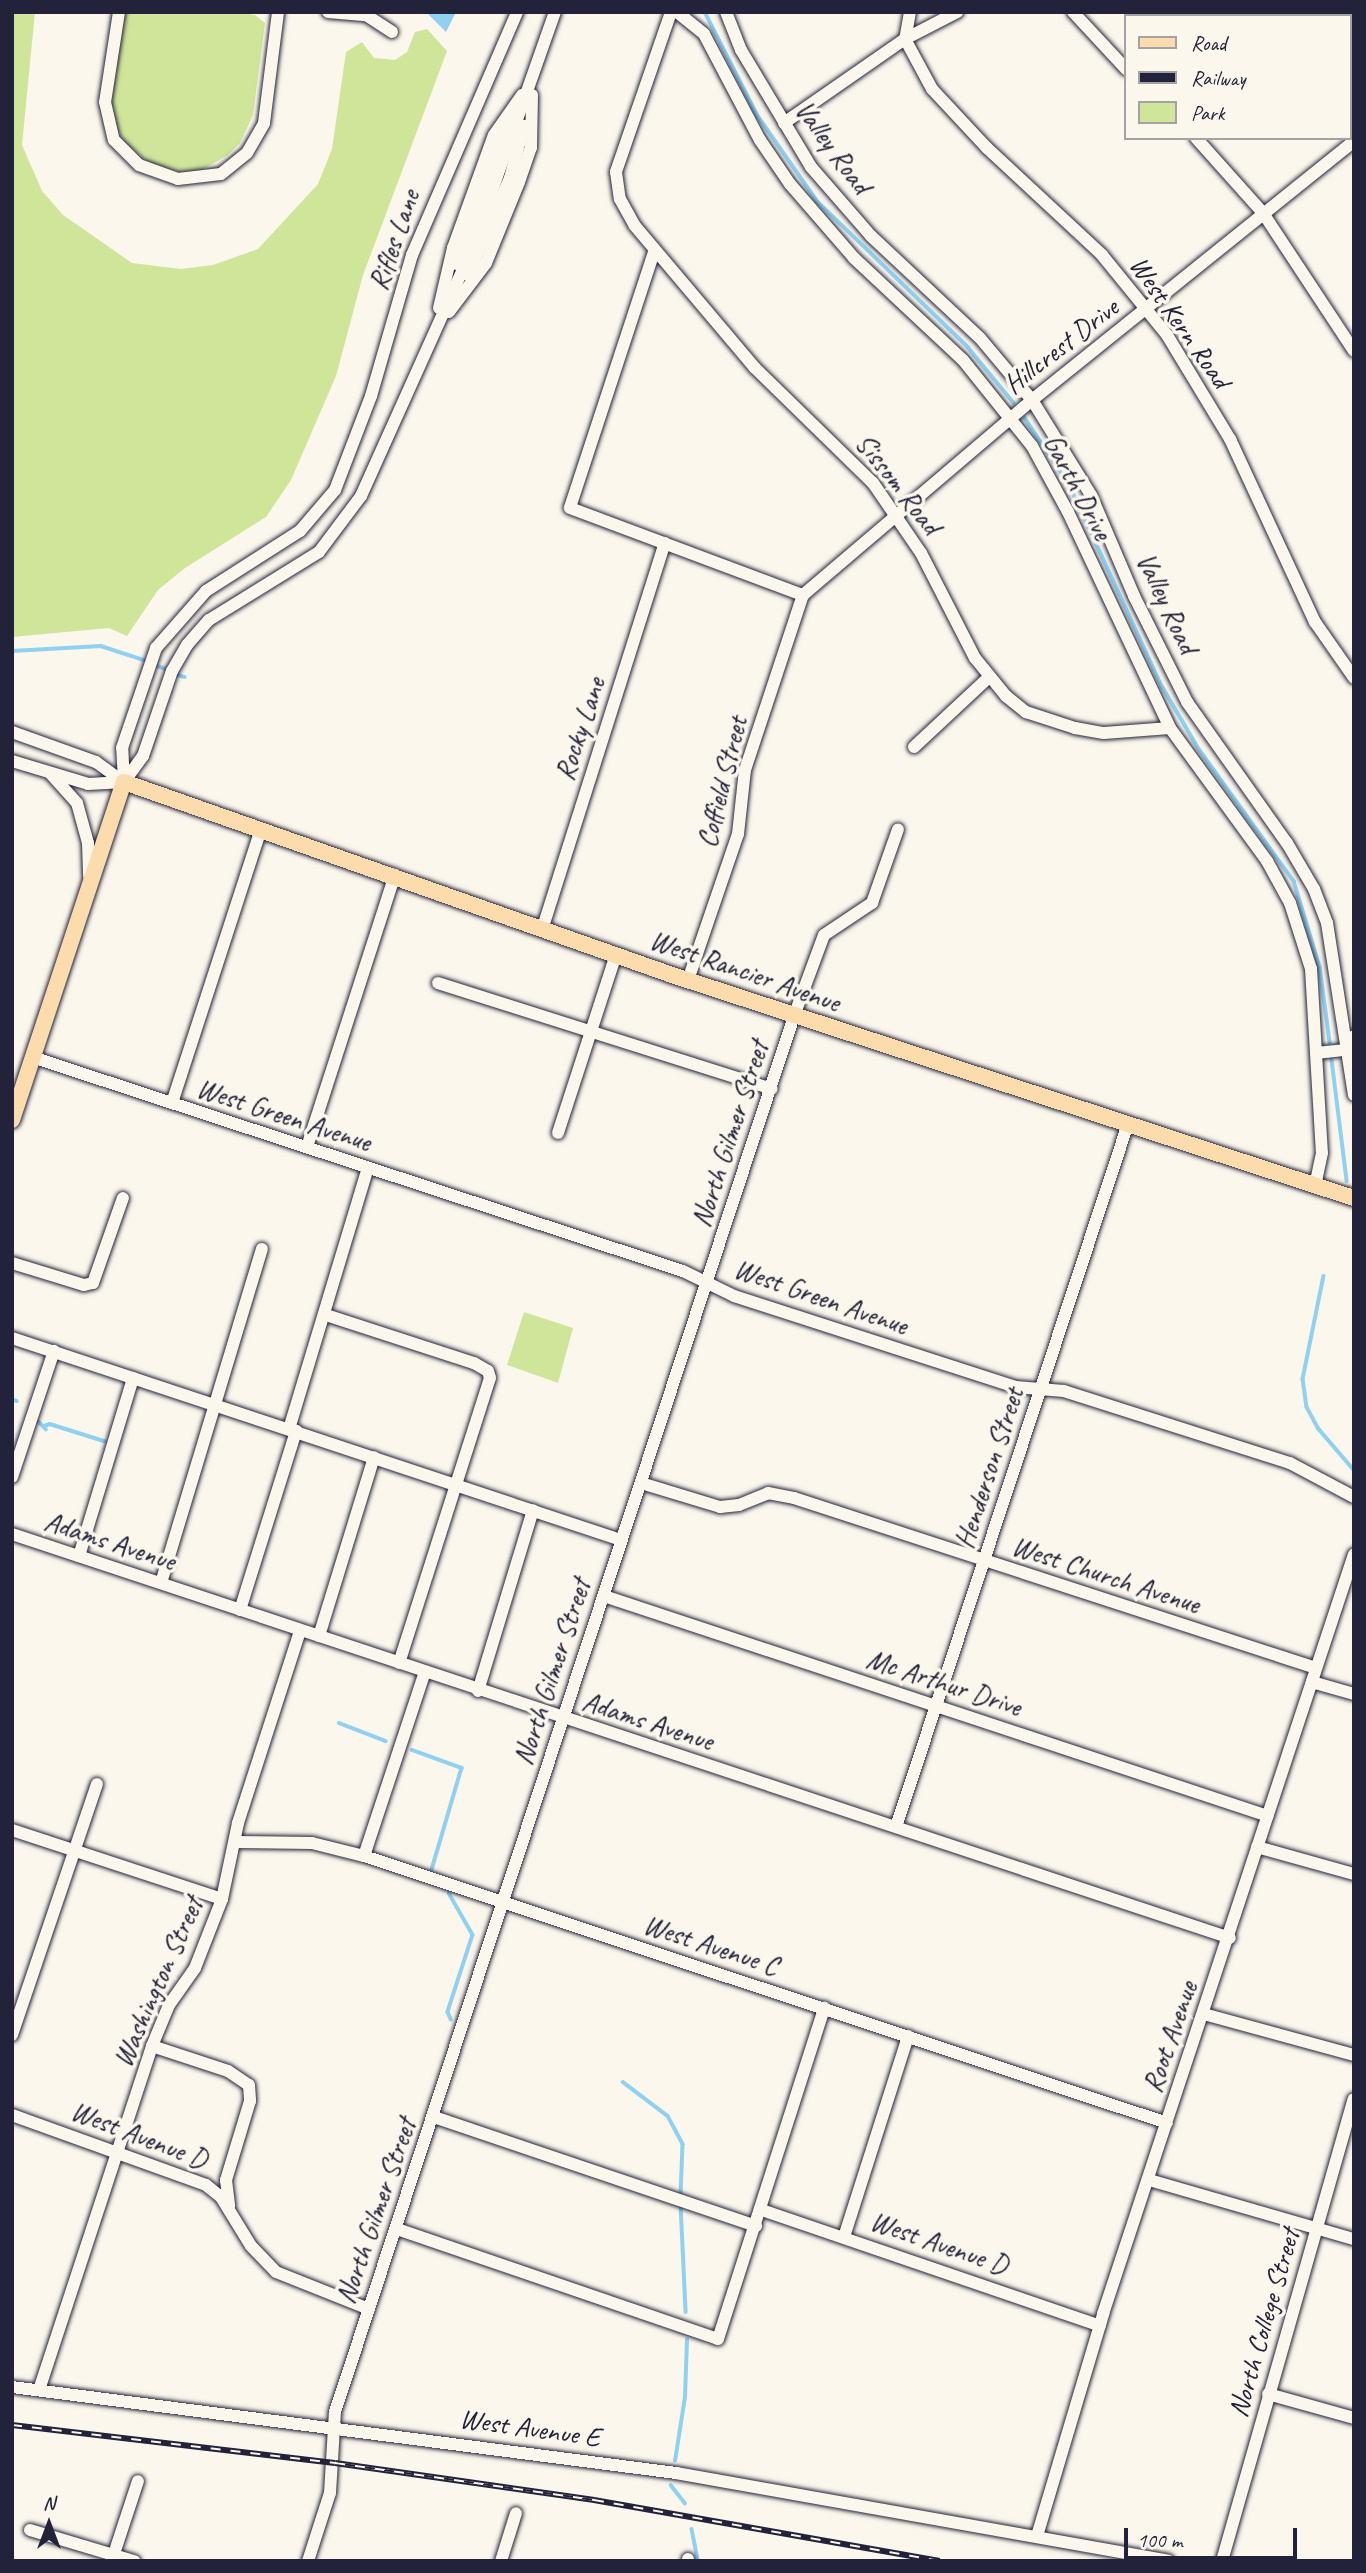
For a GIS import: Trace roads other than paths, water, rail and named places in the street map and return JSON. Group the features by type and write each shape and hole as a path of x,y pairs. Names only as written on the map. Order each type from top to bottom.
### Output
{"main road":[{"name":"West Rancier Avenue","path":"124,782 794,1016 1354,1198"},
{"path":"12,1120 89,876 124,782"}],"street":[{"path":"119,12 105,102 114,140 138,165 178,179 221,174 247,153 264,123 278,12"},
{"path":"328,12 366,15 392,32"},
{"name":"Rifles Lane","path":"124,782 122,748 156,648 206,591 300,531 335,490 371,396 412,255 517,12"},
{"path":"124,782 143,756 172,671 187,645 209,620 319,552 361,496 469,256 555,12"},
{"name":"Sissom Road","path":"671,12 616,172 616,187 626,212 654,252 754,367 848,454 921,553 988,678 1026,712 1046,721 1104,733 1170,728"},
{"name":"Garth Drive","path":"677,12 704,34 760,140 790,184 854,258 963,360 1032,446 1068,512 1170,728 1267,860 1290,903 1311,969 1322,1153 1315,1185"},
{"name":"Valley Road","path":"726,12 741,50 811,167 871,236 980,338 1032,400 1091,495 1134,596 1187,702 1287,843 1314,889 1326,923 1346,1050"},
{"path":"905,39 910,12"},
{"path":"784,123 905,39 957,12"},
{"path":"1073,12 1124,67"},
{"name":"West Kern Road","path":"905,39 932,89 987,148 1102,255 1148,309 1230,439 1315,622 1354,678"},
{"path":"433,334 486,263 502,224 531,148 532,81"},
{"path":"1198,140 1264,212 1354,351"},
{"name":"Hillcrest Drive","path":"803,595 1010,418 1354,141"},
{"path":"654,252 570,508 803,595"},
{"name":"Rocky Lane","path":"542,930 665,543"},
{"name":"Coffield Street","path":"688,980 738,834 745,770 803,595"},
{"path":"914,747 988,678"},
{"path":"12,732 96,762 124,782"},
{"path":"12,761 88,784 124,782"},
{"path":"50,773 77,803 88,843 89,876"},
{"path":"172,1103 261,829"},
{"name":"North Gilmer Street","path":"308,2561 330,2493 335,2413 794,1016 824,935 872,903 898,829"},
{"path":"307,1147 395,875"},
{"path":"558,1133 616,955"},
{"path":"438,983 772,1089"},
{"path":"1354,1036 1346,1050 1354,1095"},
{"path":"1316,1053 1346,1050"},
{"name":"West Green Avenue","path":"32,1057 706,1282 734,1296 1016,1387 1089,1398 1290,1463 1354,1497"},
{"name":"Henderson Street","path":"896,1827 1128,1124"},
{"path":"240,1610 368,1168"},
{"path":"12,1263 84,1285 93,1283 123,1198"},
{"path":"161,1583 262,1249"},
{"path":"326,1315 488,1371 488,1392 399,1663"},
{"path":"12,1338 621,1540"},
{"path":"12,1477 54,1351"},
{"path":"79,1556 133,1378"},
{"path":"319,1636 374,1457"},
{"name":"West Church Avenue","path":"641,1483 720,1507 778,1494 1316,1668"},
{"path":"478,1691 533,1510"},
{"name":"Adams Avenue","path":"12,1535 1230,1938"},
{"name":"Root Avenue","path":"1038,2536 1100,2326 1230,1938 1257,1847 1354,1554"},
{"name":"Mc Arthur Drive","path":"604,1596 1268,1816"},
{"name":"Washington Street","path":"39,2390 152,2046 169,2005 195,1968 222,1899 235,1842 300,1631"},
{"path":"364,1856 425,1672"},
{"path":"1312,1682 1354,1694"},
{"path":"12,2035 97,1784"},
{"path":"12,1830 222,1899"},
{"name":"West Avenue C","path":"235,1842 313,1843 364,1856 1167,2123"},
{"path":"1257,1847 1354,1874"},
{"path":"397,2229 718,2339 757,2226 824,2008"},
{"path":"1204,2014 1354,2055"},
{"path":"844,2237 908,2036"},
{"path":"152,2046 228,2071 248,2085 250,2101 226,2180 230,2209"},
{"name":"North College Street","path":"1222,2561 1354,2099"},
{"name":"West Avenue D","path":"12,2115 118,2151 206,2185 230,2209 251,2246 276,2272 369,2309"},
{"path":"434,2117 757,2226"},
{"path":"1149,2180 1354,2239"},
{"name":"West Avenue D","path":"762,2210 1100,2326"},
{"name":"West Avenue E","path":"12,2387 335,2426 682,2474 1168,2561"},
{"path":"1268,2394 1354,2418"},
{"path":"113,2558 138,2481"},
{"path":"501,2561 516,2513"},
{"path":"30,2530 113,2558 134,2561"}],"water":[{"path":"426,12 456,12 446,32"}],"waterway":[{"path":"705,12 758,116 818,202 968,347 1014,403"},
{"path":"1025,418 1069,484 1162,686 1199,749 1294,881 1320,967 1330,1042"},
{"path":"12,651 101,646 144,660"},
{"path":"157,666 166,669"},
{"path":"178,675 185,677"},
{"path":"1332,1060 1347,1181"},
{"path":"1324,1276 1303,1379 1307,1407 1318,1428 1354,1470"},
{"path":"12,1399 17,1401"},
{"path":"39,1422 46,1429"},
{"path":"44,1426 50,1424 104,1441"},
{"path":"339,1723 386,1741"},
{"path":"412,1750 462,1768 432,1870"},
{"path":"449,1893 473,1935 448,2012 451,2019"},
{"path":"623,2082 668,2116 683,2144 681,2196"},
{"path":"681,2204 686,2312"},
{"path":"675,2461 685,2397 687,2340"},
{"path":"671,2485 685,2503"},
{"path":"692,2529 698,2561"}],"railway":[{"path":"12,2425 335,2463 594,2500 940,2561"}]}
